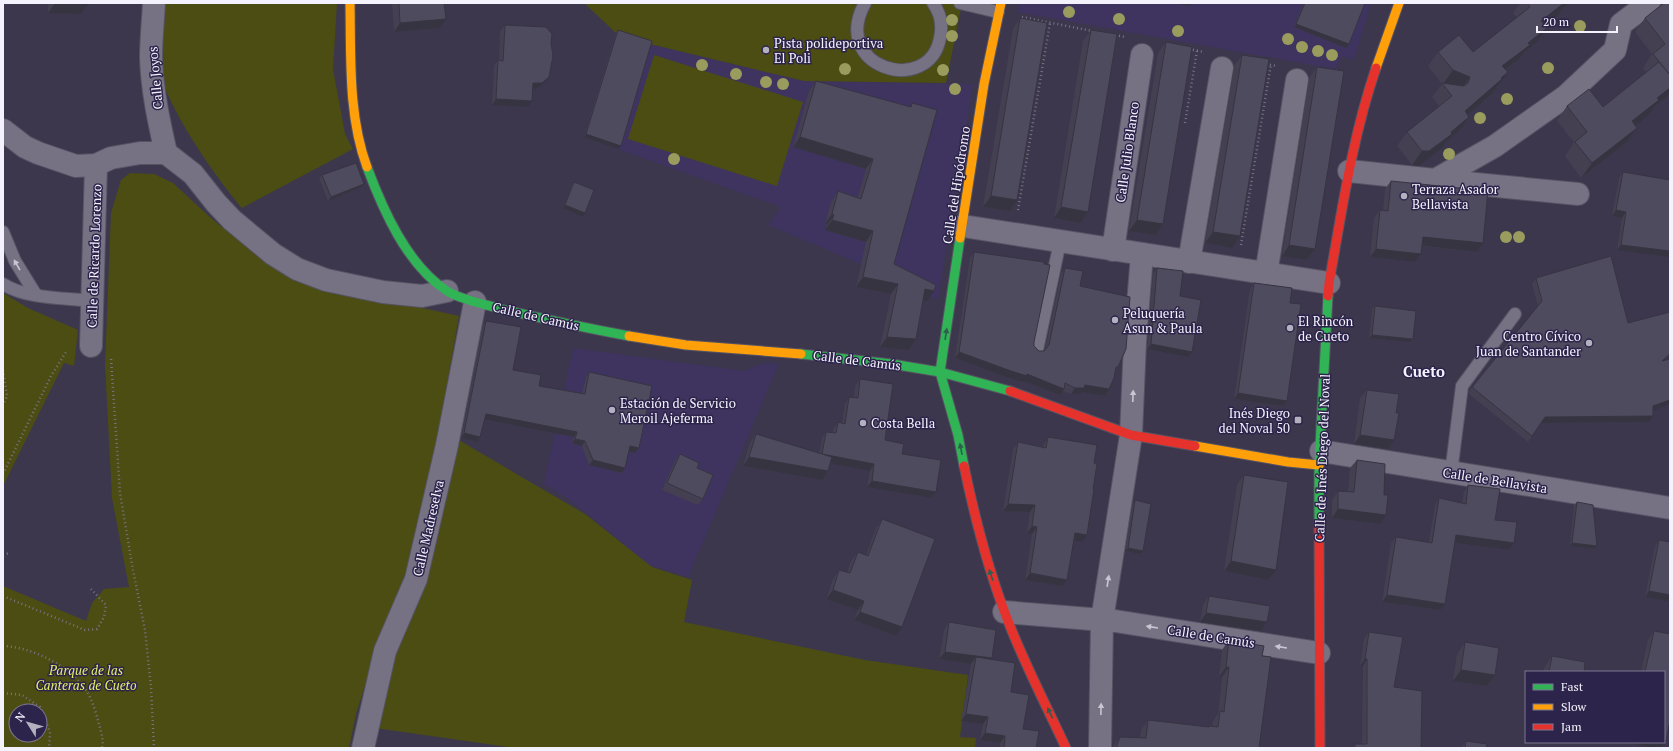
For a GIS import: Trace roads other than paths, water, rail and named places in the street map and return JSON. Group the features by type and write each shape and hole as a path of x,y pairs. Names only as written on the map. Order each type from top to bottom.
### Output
{"street":[{"name":"Calle Joyos","path":"154,3 151,58 155,98 166,153"},
{"name":"Calle de Camús","path":"350,3 352,89 360,148 381,204 406,248 423,270 447,291 475,302 547,320 644,339 686,345 836,357 940,372 1013,392 1131,435 1288,462 1320,458"},
{"name":"Calle de Inés Diego del Noval","path":"1320,748 1320,458 1329,283 1348,171 1371,84 1399,3"},
{"path":"1435,180 1495,146 1566,96 1615,50 1621,24 1649,3"},
{"name":"Calle del Hipódromo","path":"940,372 984,84 1000,8"},
{"name":"Calle Julio Blanco","path":"1113,250 1142,55"},
{"path":"1189,262 1222,68"},
{"path":"1266,274 1297,80"},
{"name":"Calle de Ricardo Lorenzo","path":"3,130 25,147 76,166 96,165 111,158 140,153 166,153"},
{"path":"166,153 193,174 216,203 232,220 273,254 297,268 326,280 383,292 422,296 447,291"},
{"name":"Calle de Ricardo Lorenzo","path":"96,165 92,301 101,349"},
{"path":"1348,171 1578,194"},
{"path":"963,226 1329,283"},
{"path":"1100,748 1102,620 1131,435 1135,342 1142,254"},
{"name":"Calle Madreselva","path":"362,748 385,651 416,579 447,445 475,302"},
{"path":"940,372 958,435 973,512 986,560 1004,612 1066,748"},
{"name":"Calle de Bellavista","path":"1320,458 1451,472 1670,508"},
{"name":"Calle de Camús","path":"1004,612 1102,620 1319,653"}],"lane":[{"path":"865,3 859,14 857,27 859,40 864,53 885,69 898,71 911,69 924,64 933,54 940,42 942,29 940,16 933,3"},
{"path":"960,3 1000,8"},
{"path":"3,232 15,261 36,295"},
{"path":"1037,350 1060,242"},
{"path":"3,284 10,289 36,295 92,301"},
{"path":"1451,472 1462,386 1516,314"}],"place":[{"name":"Pista polideportiva El Poli","path":"766,50"},
{"name":"Terraza Asador Bellavista","path":"1404,196"},
{"name":"Peluquería Asun & Paula","path":"1115,320"},
{"name":"El Rincón de Cueto","path":"1290,328"},
{"name":"Centro Cívico Juan de Santander","path":"1589,343"},
{"name":"Estación de Servicio Meroil Ajeferma","path":"612,410"},
{"name":"Inés Diego del Noval 50","path":"1298,420"},
{"name":"Costa Bella","path":"863,423"}],"district":[{"name":"Cueto","path":"1424,371"}],"park label":[{"name":"Parque de las Canteras de Cueto","path":"86,678"}]}
